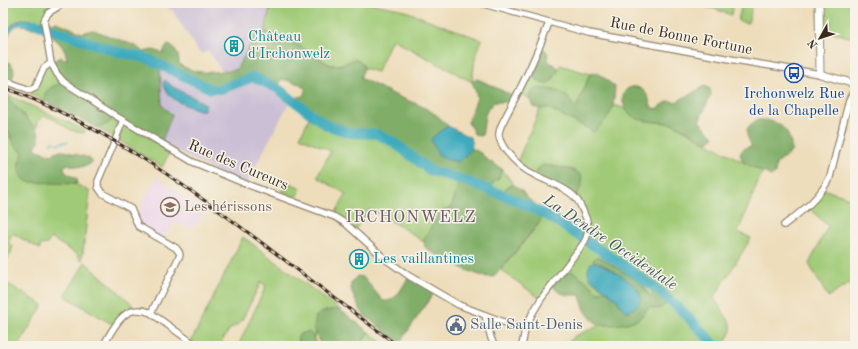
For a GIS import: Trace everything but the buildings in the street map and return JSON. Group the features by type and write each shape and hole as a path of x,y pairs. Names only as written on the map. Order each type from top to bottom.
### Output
{"street":[{"name":"Rue des Cureurs","path":"64,3 48,13 44,21 44,31 51,63 57,74 64,82 123,120 178,153 209,169 335,217 345,223 384,258 409,276 459,305 524,330"},
{"name":"Rue de Bonne Fortune","path":"480,3 549,23 596,34 820,74 855,84"},
{"path":"819,3 820,74"},
{"path":"522,346 524,330 541,299 587,238 588,226 586,218 582,207 575,198 559,186 536,176 519,164 506,151 499,136 504,119 534,60 549,23"},
{"path":"3,80 30,90 33,89 35,88 44,68 51,63"},
{"path":"784,225 808,207 830,177 849,100 855,89"},
{"path":"123,120 98,180 98,187 102,193 131,209 138,226 176,248 180,255 151,314"},
{"path":"103,346 122,317 133,310 142,310 151,314 197,346"},
{"path":"485,315 490,338 494,346"}],"shaded area":[{"path":"166,3 271,3 265,32 255,34 236,70 221,70 209,51 202,54 198,51 173,11 165,6"},
{"path":"160,65 211,89 221,89 253,77 277,88 291,99 246,184 231,179 161,143 162,106"},
{"name":"Les hérissons","path":"157,177 205,211 197,223 189,228 175,221 170,231 168,231 162,240 135,221 141,210 142,203"}],"green space":[{"path":"3,3 64,3 53,9 44,21 24,20 15,23 11,26 3,39"},
{"path":"271,3 369,3 400,9 482,40 475,58 472,82 392,39 377,72 364,68 361,62 355,59 343,64 331,65 289,41 265,32"},
{"path":"689,3 734,3 731,15 715,9"},
{"path":"742,3 753,3 748,23 738,21"},
{"path":"819,3 855,3 855,39 819,28"},
{"path":"44,21 52,23 57,22 82,33 93,30 136,46 143,52 153,50 163,53 168,45 174,48 177,52 179,64 193,71 200,72 236,70 255,34 262,32 270,33 288,40 331,65 340,65 355,59 361,62 364,68 360,78 430,111 448,126 433,137 436,149 442,157 458,162 472,148 482,154 486,159 502,169 499,178 493,182 490,190 502,194 507,187 514,185 522,191 527,198 538,206 541,220 495,276 489,277 473,273 430,251 425,247 424,239 437,217 444,210 451,208 460,179 431,171 393,142 377,134 350,133 326,125 291,99 303,96 306,90 300,84 282,79 277,88 253,77 221,89 211,89 160,65 162,105 172,115 161,143 112,115 113,118 108,124 96,127 45,101 45,94 50,88 64,82 51,63 60,57 67,60 65,51 60,44 53,37 45,33"},
{"path":"541,47 547,53 548,61 559,69 548,84 541,83 534,76 530,75"},
{"path":"3,61 9,62 14,70 12,79 6,81 3,80"},
{"path":"51,63 64,82 44,98 45,101 32,95 30,90 33,89 41,72"},
{"path":"560,65 590,74 577,108 572,106 567,96 534,89 529,99 519,92 530,75 534,76 537,80 552,81"},
{"path":"597,72 615,87 612,108 608,117 594,132 548,108 540,109 534,107 529,99 534,89 551,90 566,96 576,108 590,74"},
{"path":"477,79 513,96 510,102 494,102 490,106 485,117 482,135 479,136 475,135 468,122 477,98 472,82"},
{"path":"705,86 710,89 711,95 699,121 714,136 710,141 706,142 673,124 637,118 627,111 623,103 623,95 626,90 631,87 637,87 642,90 648,96 651,107 656,109 669,101 676,102"},
{"path":"3,93 38,131 39,142 35,149 52,155 57,151 65,151 89,158 92,162 87,166 78,167 68,164 64,166 65,172 77,179 76,184 28,182 23,178 19,172 18,166 23,154 22,151 15,145 8,131 3,125"},
{"path":"5,94 85,131 84,133 71,130 53,119 43,116 39,120 36,129"},
{"path":"614,105 626,109 630,115 648,121 673,124 762,172 738,232 751,238 714,298 731,324 731,331 723,346 566,346 575,336 601,325 627,323 643,315 649,307 667,297 660,292 655,291 649,296 642,284 601,258 597,257 593,260 595,262 591,263 591,279 605,290 601,292 598,292 587,282 566,269 541,299 501,270 538,225 541,212 585,241 590,232 575,197 574,170 542,165 536,176 517,162 540,109 548,108 567,118 614,107"},
{"path":"311,114 326,125 350,133 377,134 393,142 431,171 460,179 451,208 424,239 425,243 370,209 354,231 334,216 346,194 317,177 331,151 300,137"},
{"path":"112,115 117,123 114,137 96,127 101,126"},
{"path":"758,120 772,121 778,124 786,132 791,144 792,151 776,164 775,174 771,176 743,162 740,154 745,148 752,146 748,138 747,131 750,125"},
{"path":"128,127 171,150 162,167 117,139 123,130"},
{"path":"3,131 6,133 8,131 14,145 22,151 23,154 18,165 72,184 76,184 90,192 82,260 78,257 78,255 51,238 47,244 40,245 40,249 12,233 8,243 13,246 3,267"},
{"path":"542,165 564,168 575,171 579,174 582,177 582,185 578,193 573,195 536,176 537,170"},
{"path":"502,169 514,185 507,187 502,195 490,190 493,182 499,178"},
{"path":"286,181 301,188 297,197 281,191"},
{"path":"823,189 855,200 855,280 828,297 809,264 828,226 808,207"},
{"path":"243,237 339,309 325,311 314,328 316,333 314,338 308,333 300,334 298,337 298,346 238,346 266,286 261,282 241,322 229,330 219,346 197,346 191,342"},
{"path":"596,257 601,258 642,284 649,296 655,291 661,292 667,297 667,303 663,307 659,308 649,307 639,318 634,321 616,325 604,325 595,322 585,310 580,295 568,295 561,293 554,288 552,284 566,269 575,273 598,292 605,290 617,300 620,306 638,290 616,273 602,264 593,261"},
{"path":"85,262 132,304 133,310 115,326 65,296"},
{"path":"357,276 363,277 383,301 388,301 395,297 402,289 409,276 435,291 399,342 365,316 360,309 353,296 351,287 351,283"},
{"path":"3,281 43,305 18,346 3,346"},
{"path":"339,309 368,333 359,346 321,346 314,328 316,316 325,311"},
{"path":"366,330 387,346 360,346 368,333"},
{"path":"308,332 313,336 316,346 298,346 298,337 300,334"}],"water":[{"path":"22,19 44,21 44,28 29,28 23,25 15,26 9,35 5,46 3,45 4,36 8,29"},
{"path":"165,80 173,87 206,105 203,111 182,104 173,98 163,83"},
{"path":"448,126 471,138 471,149 458,162 440,156 431,140"},
{"path":"595,262 614,271 636,287 641,298 637,306 629,312 626,311 613,296 591,279 588,269 591,263"}],"waterway":[{"name":"La Dendre Occidentale","path":"36,24 118,52 146,58 211,89 221,89 253,77 277,88 326,125 350,133 377,134 393,142 431,171 460,179 513,199 550,217 661,292 716,346"},
{"path":"50,143 53,142 59,144 68,142"}],"railway":[{"path":"3,87 74,119 140,157 204,200 398,346"}],"place":[{"name":"Château d'Irchonwelz","path":"234,46"},
{"name":"Irchonwelz Rue de la Chapelle","path":"794,73"},
{"name":"Les hérissons","path":"170,207"},
{"name":"Les vaillantines","path":"359,259"},
{"name":"Salle Saint-Denis","path":"456,325"}],"district":[{"name":"IRCHONWELZ","path":"411,217"}]}
